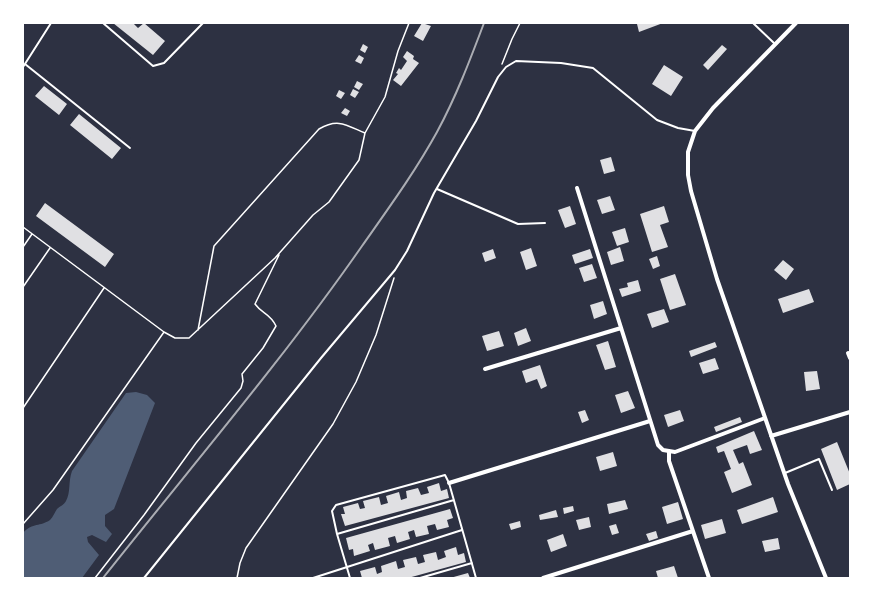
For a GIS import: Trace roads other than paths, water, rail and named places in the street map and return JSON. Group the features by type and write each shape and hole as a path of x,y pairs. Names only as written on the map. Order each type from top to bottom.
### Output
{"street":[{"path":"796,23 713,108 695,131 688,152 687,164 690,192 717,279 784,474 826,578"},
{"path":"578,188 658,445 669,452 675,452 765,418"},
{"path":"485,369 621,328"},
{"path":"848,353 850,358"},
{"path":"771,436 850,412"},
{"path":"449,483 650,421"},
{"path":"669,452 669,461 709,578"},
{"path":"543,578 693,531"}],"lane":[{"path":"23,67 51,23"},
{"path":"103,23 153,66 164,63 203,23"},
{"path":"753,23 775,44"},
{"path":"144,578 321,358 395,270 407,251 437,189 476,121 498,77 506,67 516,61 561,63 593,68 657,120 678,128 695,131"},
{"path":"25,64 130,148"},
{"path":"437,189 518,224 545,223"},
{"path":"784,474 819,459 832,490"},
{"path":"350,578 332,511 336,505 442,474 447,476 476,578"},
{"path":"337,534 454,500"},
{"path":"314,578 462,530"},
{"path":"420,578 472,563"}],"water":[{"path":"136,392 147,395 155,403 114,509 105,515 105,526 112,534 106,542 92,535 87,537 88,542 99,555 82,578 23,578 23,533 30,527 50,520 57,509 65,502 68,498 72,471 126,393"}],"railway":[{"path":"103,578 268,373 331,289 391,204 420,161 444,119 484,23"}]}
